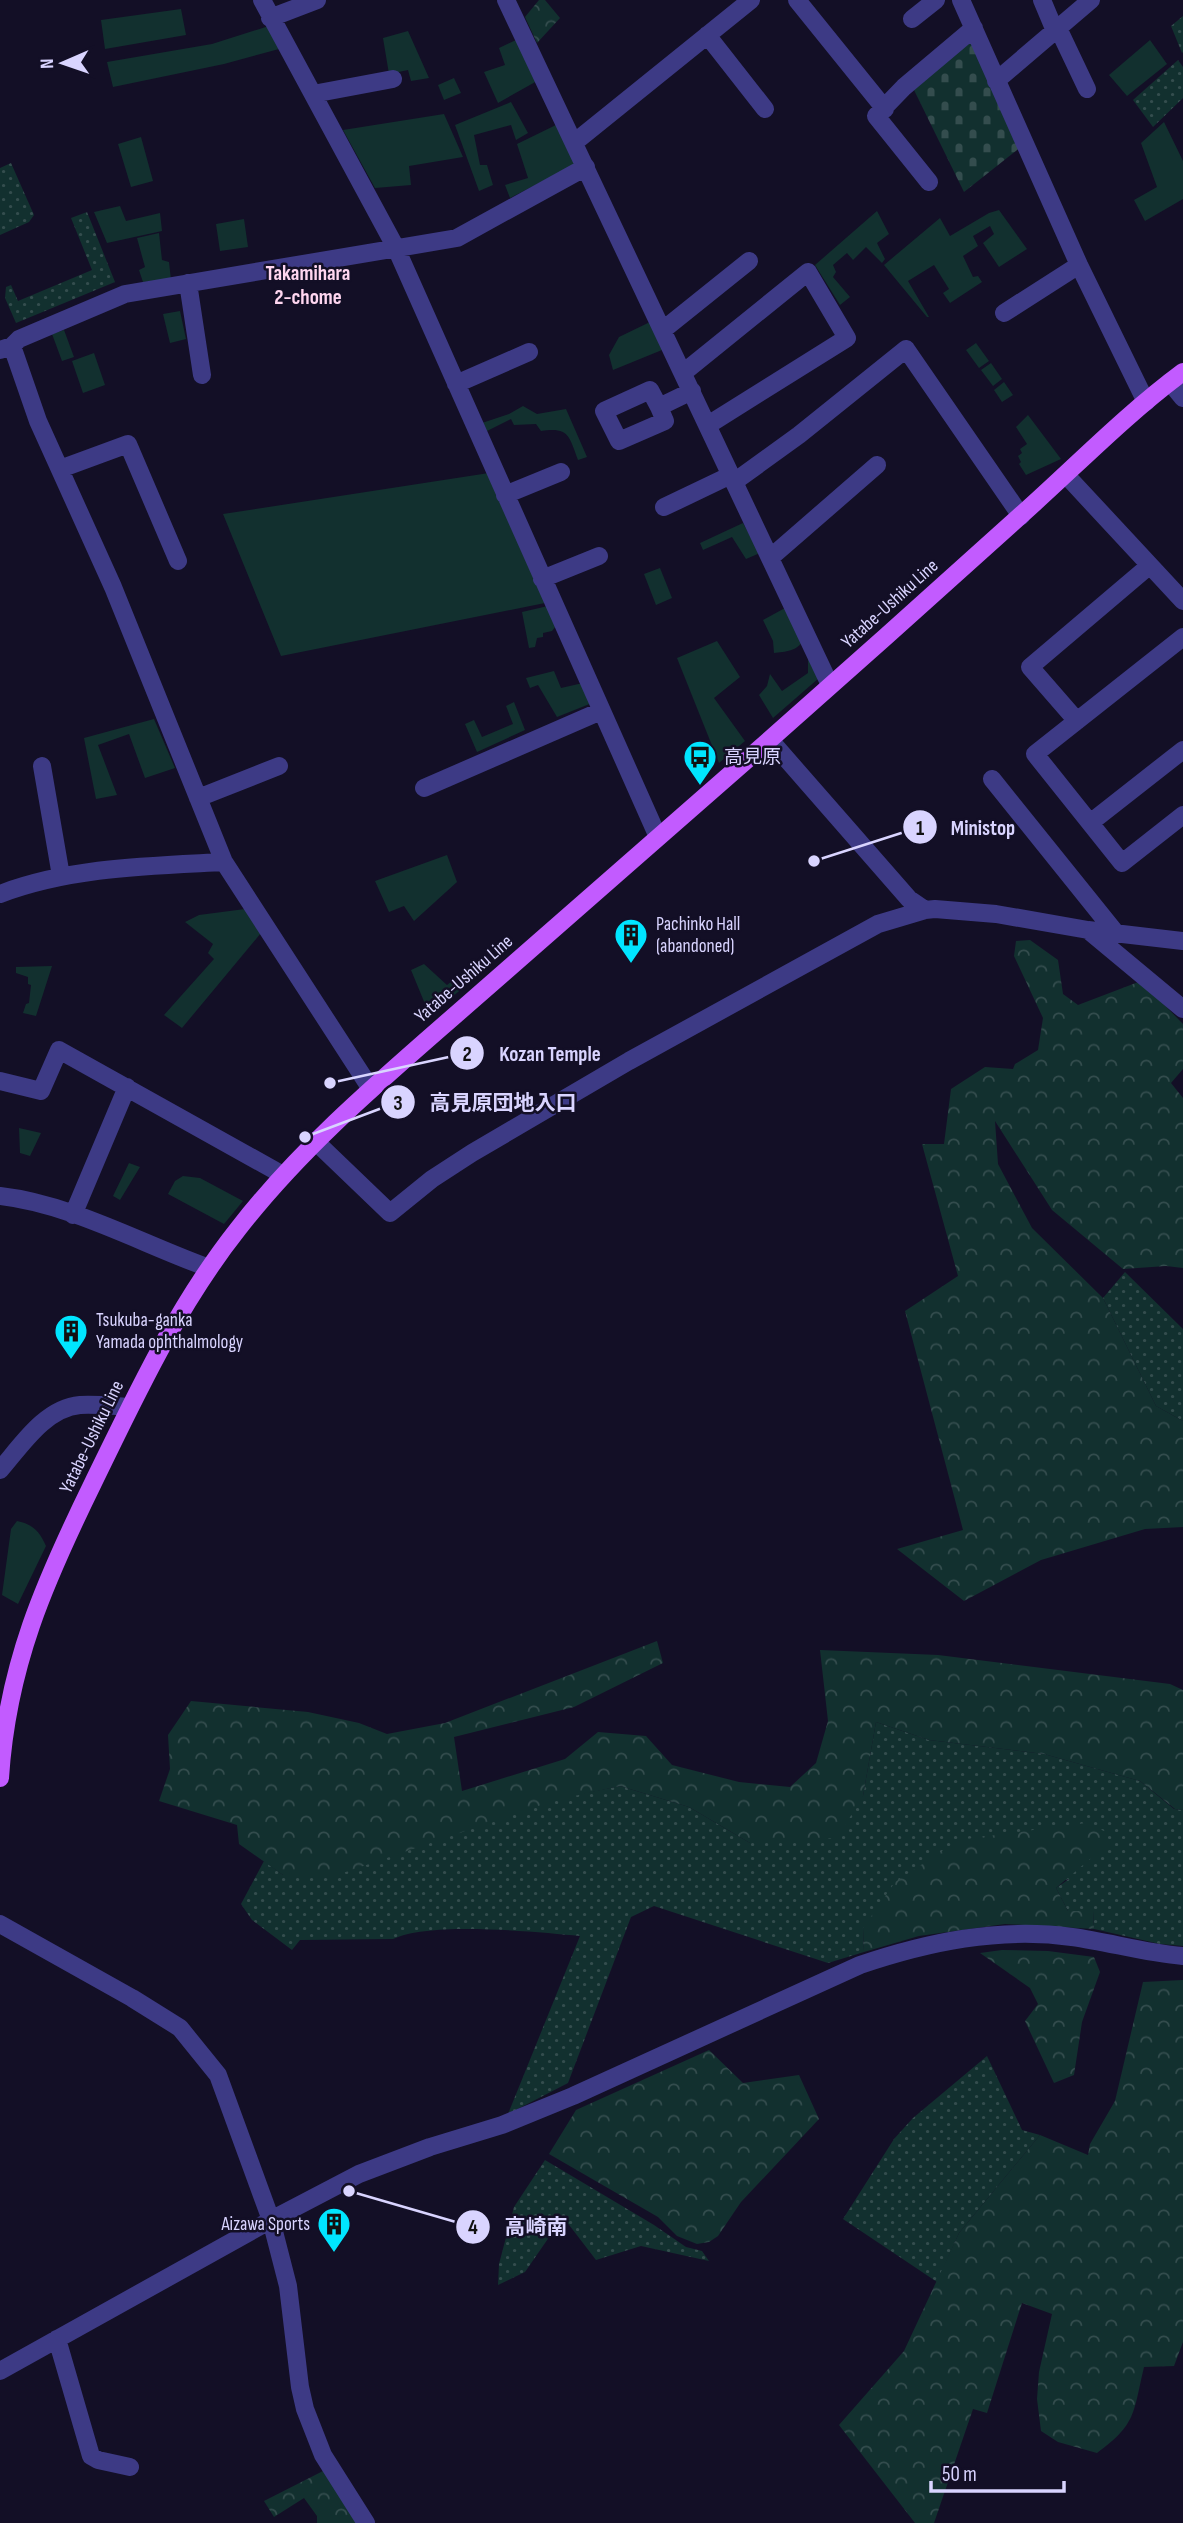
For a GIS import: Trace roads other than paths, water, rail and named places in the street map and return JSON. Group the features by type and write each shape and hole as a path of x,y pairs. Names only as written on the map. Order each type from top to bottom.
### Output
{"main road":[{"name":"Yatabe-Ushiku Line","path":"0,1778 6,1718 33,1615 58,1556 130,1407 174,1324 238,1228 283,1175 371,1089 770,740 1177,377"}],"street":[{"path":"262,0 396,248 658,837"},
{"path":"270,18 317,0"},
{"path":"575,142 751,0"},
{"path":"797,0 885,109"},
{"path":"912,19 936,0"},
{"path":"961,0 1079,265 1146,402"},
{"path":"1042,0 1087,89"},
{"path":"996,81 1091,0"},
{"path":"514,3 586,167 830,685"},
{"path":"929,182 876,116 904,86 974,28"},
{"path":"707,36 765,109"},
{"path":"313,94 394,79"},
{"path":"371,1089 224,862 113,587 6,348 19,339 125,294 457,237 586,167"},
{"path":"663,330 749,261"},
{"path":"1004,313 1079,265"},
{"path":"683,373 808,272 847,338 708,425"},
{"path":"188,283 202,375"},
{"path":"664,507 733,479 799,435 906,349 1021,516"},
{"path":"456,384 529,352"},
{"path":"1177,377 1183,398"},
{"path":"659,407 692,391"},
{"path":"60,469 128,444 178,561"},
{"path":"770,558 877,465"},
{"path":"505,495 561,472"},
{"path":"1066,475 1183,601"},
{"path":"542,579 599,556"},
{"path":"1077,721 1030,667 1149,566"},
{"path":"1183,637 1035,754 1122,863 1183,815"},
{"path":"424,788 601,711"},
{"path":"770,740 909,899 925,910"},
{"path":"1090,823 1183,750"},
{"path":"42,766 61,876"},
{"path":"198,798 279,766"},
{"path":"992,779 1115,932"},
{"path":"0,894 61,876 130,867 224,862"},
{"path":"316,1142 390,1213 472,1153 629,1061 866,929 925,910 996,914 1088,930 1183,941"},
{"path":"1088,930 1183,1009"},
{"path":"0,1081 41,1091 59,1050 283,1175"},
{"path":"73,1215 127,1087"},
{"path":"0,1196 28,1200 73,1215 209,1268"},
{"path":"0,1468 50,1416 81,1405 130,1407"},
{"path":"0,1924 180,2028 208,2059 225,2089 271,2220 292,2304 300,2387 305,2409 323,2455 366,2523"},
{"path":"0,2371 359,2174 538,2111 842,1972 908,1948 965,1937 1038,1934 1072,1937 1183,1956"},
{"path":"57,2339 91,2456 130,2467"}],"place":[{"name":"高見原","path":"700,787"},
{"name":"Ministop","path":"814,861"},
{"name":"Pachinko Hall (abandoned)","path":"631,965"},
{"name":"Kozan Temple","path":"330,1083"},
{"name":"高見原団地入口","path":"305,1137"},
{"name":"Tsukuba-ganka Yamada ophthalmology","path":"71,1361"},
{"name":"高崎南","path":"349,2191"},
{"name":"Aizawa Sports","path":"334,2254"}],"district":[{"name":"Takamihara 2-chome","path":"308,285"}]}
